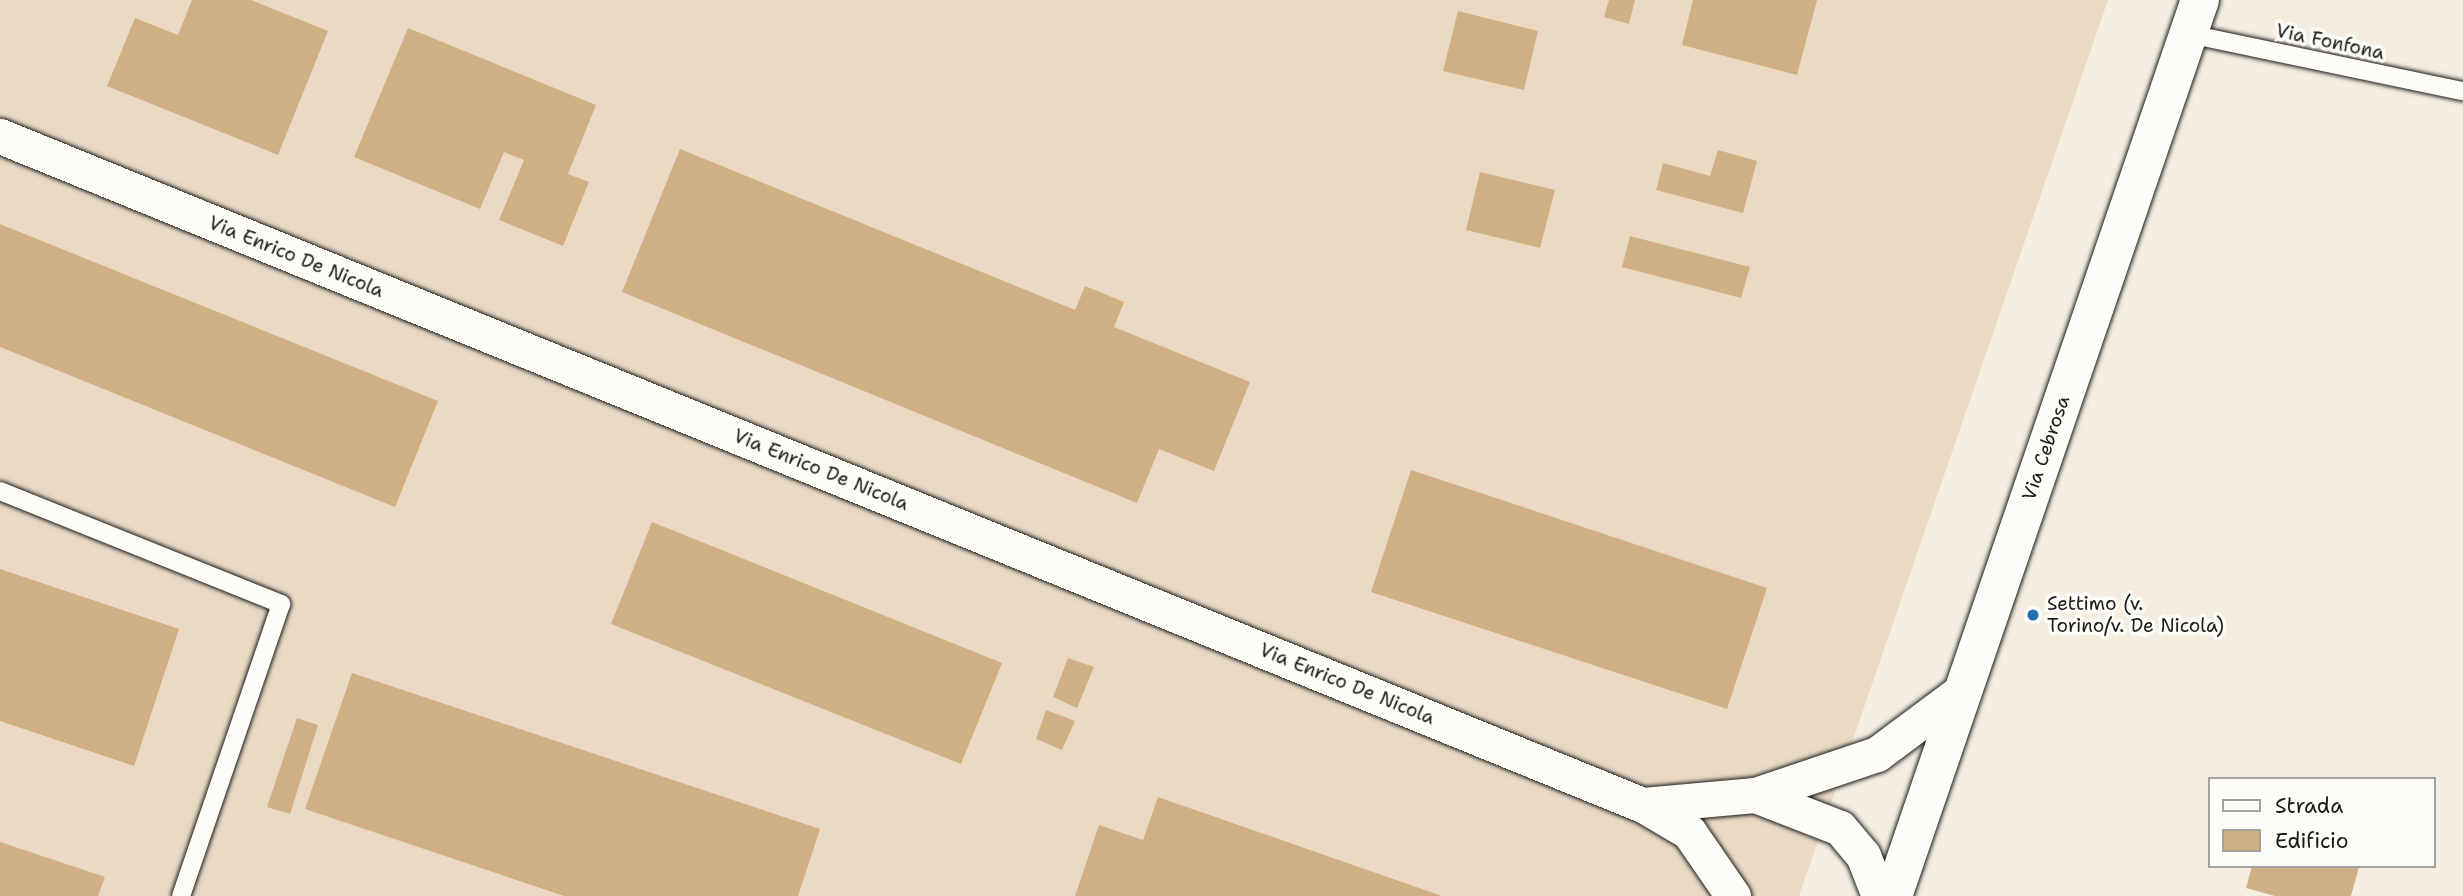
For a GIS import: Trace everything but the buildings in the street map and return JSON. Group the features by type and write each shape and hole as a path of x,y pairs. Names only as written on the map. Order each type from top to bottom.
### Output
{"main road":[{"name":"Via Cebrosa","path":"1893,896 2194,17"}],"street":[{"name":"Via Enrico De Nicola","path":"0,136 1643,805 1689,832 1736,891"},
{"name":"Via Enrico De Nicola","path":"1643,805 1755,795 1877,754 1963,690"},
{"name":"Via Enrico De Nicola","path":"1755,795 1840,828 1863,855 1879,896"}],"lane":[{"name":"Via Fonfona","path":"2194,17 2463,91"},
{"path":"0,491 281,604 181,896"}],"shaded area":[{"path":"0,0 2108,0 1799,896 0,896"}],"place":[{"name":"Settimo (v. Torino/v. De Nicola)","path":"2033,615"}]}
